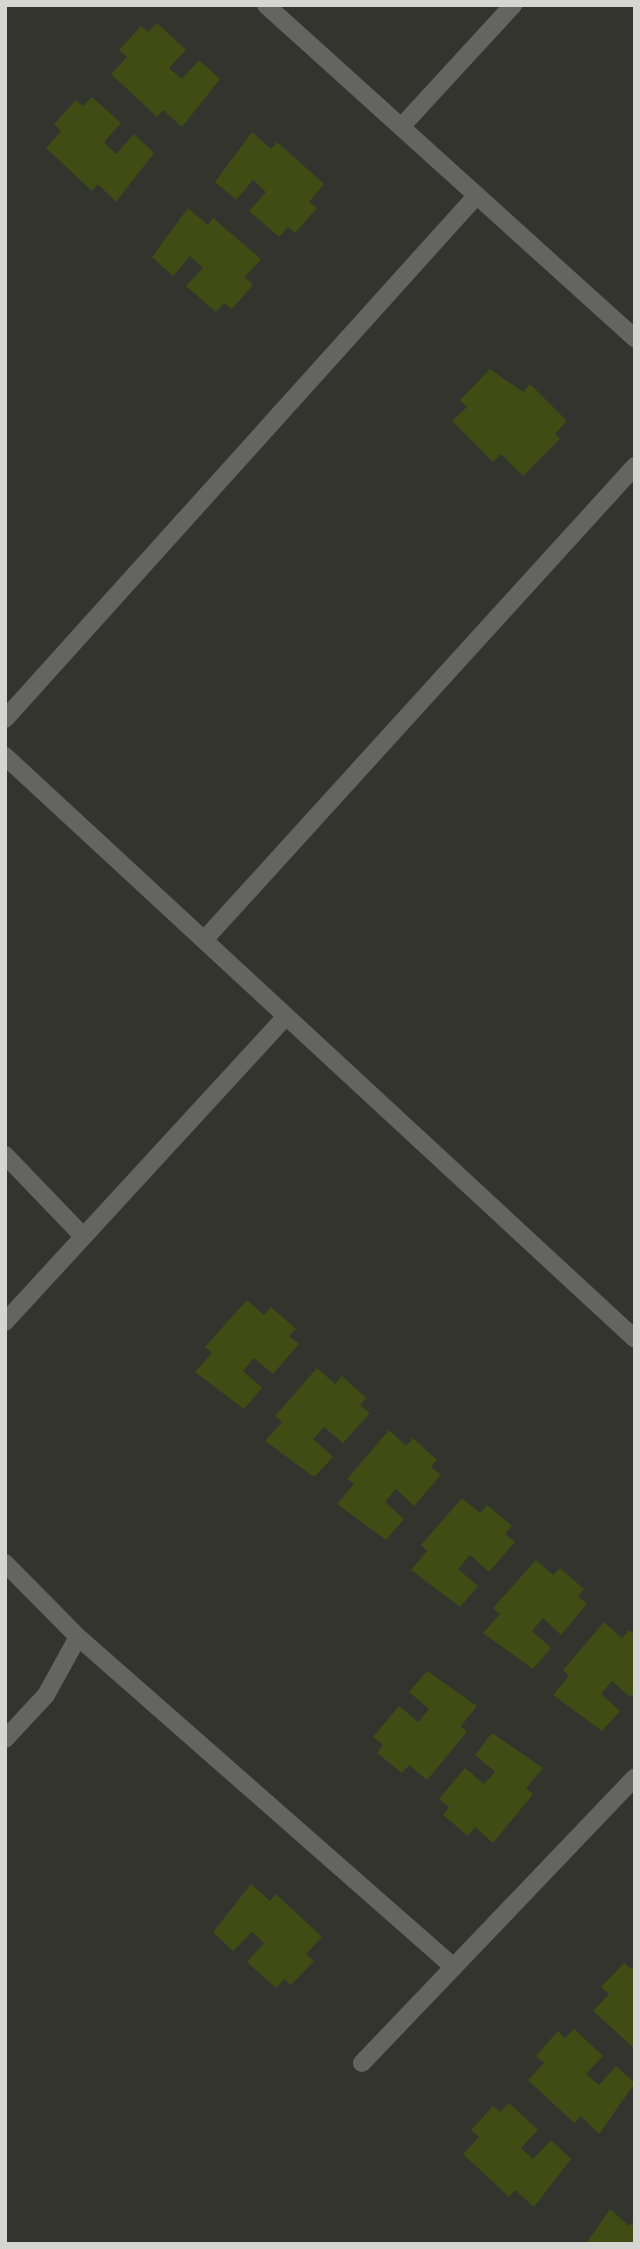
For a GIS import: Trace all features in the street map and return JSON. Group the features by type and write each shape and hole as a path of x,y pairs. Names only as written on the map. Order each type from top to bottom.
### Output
{"street":[{"path":"265,5 635,339"},
{"path":"401,127 513,5"},
{"path":"5,719 477,196"},
{"path":"204,940 635,466"},
{"path":"5,756 635,1339"},
{"path":"5,1322 286,1016"},
{"path":"5,1155 83,1236"},
{"path":"5,1563 78,1637 453,1967"},
{"path":"5,1739 46,1695 78,1637"},
{"path":"362,2063 635,1777"}],"building":[{"path":"157,23 186,50 169,68 182,79 199,60 220,79 182,127 163,110 157,117 111,74 127,57 119,50 141,26 148,32"},
{"path":"92,97 121,123 104,142 116,154 134,134 154,153 116,202 98,184 92,191 46,148 61,131 54,124 76,100 83,106"},
{"path":"252,132 271,149 277,142 324,184 309,202 317,208 295,233 288,227 279,237 249,211 266,192 253,180 236,200 215,182"},
{"path":"188,208 208,225 213,218 261,259 245,277 253,285 232,309 224,303 216,312 186,286 203,268 190,256 173,276 152,257"},
{"path":"490,369 523,392 530,384 567,421 555,434 560,439 523,476 501,454 493,462 452,421 467,407 460,400"},
{"path":"247,1300 264,1315 271,1307 296,1329 289,1336 299,1344 273,1374 254,1358 243,1371 262,1388 244,1409 195,1372 212,1353 205,1347"},
{"path":"317,1368 335,1384 342,1376 366,1398 360,1405 370,1413 343,1443 324,1427 313,1439 333,1457 314,1477 265,1441 282,1422 275,1416"},
{"path":"389,1430 406,1446 413,1438 437,1460 431,1467 441,1475 414,1506 396,1489 385,1502 404,1519 386,1540 337,1504 354,1484 347,1479"},
{"path":"462,1498 480,1513 487,1505 512,1526 505,1534 515,1542 489,1572 470,1555 458,1569 478,1586 460,1607 411,1570 427,1551 421,1545"},
{"path":"536,1560 553,1575 560,1568 584,1589 578,1596 587,1604 561,1635 543,1618 532,1631 551,1648 533,1669 483,1633 500,1614 493,1608"},
{"path":"604,1622 622,1638 629,1630 635,1635 635,1692 630,1697 612,1681 601,1694 620,1711 602,1731 553,1695 569,1676 563,1670"},
{"path":"427,1671 477,1706 461,1726 467,1732 427,1780 409,1765 402,1773 377,1753 383,1745 373,1737 399,1706 418,1722 429,1709 409,1692"},
{"path":"492,1733 543,1768 526,1788 533,1794 493,1843 475,1827 468,1836 443,1815 449,1807 439,1799 465,1768 484,1784 495,1772 475,1755"},
{"path":"251,1884 270,1901 276,1894 322,1937 306,1954 314,1961 291,1985 284,1979 276,1988 247,1962 264,1943 252,1932 233,1951 213,1932"},
{"path":"624,1963 631,1969 635,1965 635,2049 593,2011 609,1994 601,1987"},
{"path":"574,2029 603,2056 586,2074 599,2085 616,2066 635,2083 599,2134 581,2116 574,2123 528,2080 544,2063 536,2056 558,2031 565,2038"},
{"path":"509,2103 538,2130 521,2148 533,2159 551,2140 571,2159 534,2207 515,2190 509,2197 463,2154 479,2137 471,2130 493,2106 500,2112"},
{"path":"610,2209 629,2226 635,2220 635,2244 586,2244"}]}
